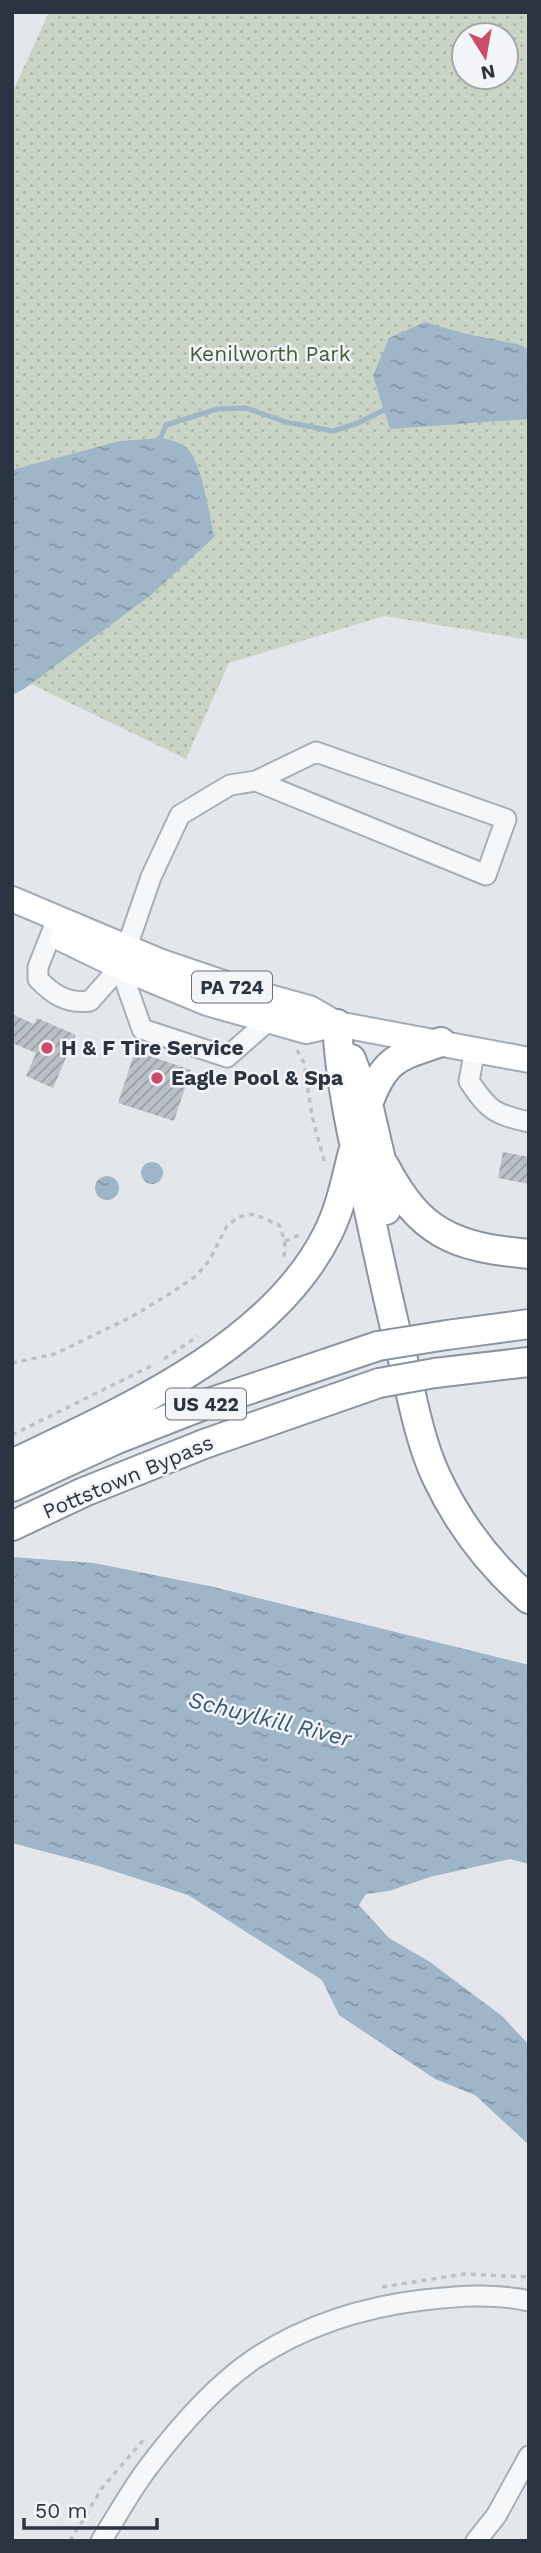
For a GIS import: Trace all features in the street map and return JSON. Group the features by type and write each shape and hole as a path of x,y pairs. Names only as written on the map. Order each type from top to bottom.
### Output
{"highway":[{"path":"337,1024 368,1104 381,1160 394,1186 414,1212 439,1232 469,1245 529,1254"},
{"path":"337,1024 340,1074 354,1145 391,1311 428,1456 462,1524 504,1576 529,1599"},
{"path":"368,1104 382,1071 403,1055 441,1042"},
{"path":"21,1475 153,1395 221,1350 256,1322 289,1289 320,1248 342,1200 354,1145"},
{"path":"381,1160 380,1184 436,1430 456,1480 472,1510 529,1577"},
{"name":"Pottstown Bypass","path":"21,1475 209,1403 378,1346 529,1324"},
{"name":"Pottstown Bypass","path":"12,1527 84,1492 204,1444 379,1383 435,1373 529,1362"},
{"path":"435,1373 529,1375"}],"main road":[{"name":"PA 724","path":"12,899 54,926 123,958 207,1003 306,1031 337,1024"},
{"name":"PA 724","path":"12,915 54,926"},
{"name":"PA 724","path":"123,958 203,977 309,1008 337,1024 529,1060"}],"street":[{"path":"54,926 38,967 38,978 51,992 75,1003 90,1001 123,958 151,877 180,815 230,785 256,780 316,752 506,820 486,875 256,780"},
{"path":"123,958 142,1029 226,1057 276,1024"},
{"path":"475,1049 469,1081 481,1099 499,1115 529,1122"},
{"path":"101,2541 149,2466 211,2395 254,2359 299,2335 350,2314 398,2303 466,2295 529,2301"},
{"path":"476,2541 496,2516 529,2456"}],"path":[{"path":"276,1024 304,1063 325,1173"},
{"path":"12,1363 55,1354 133,1316 174,1291 196,1276 209,1261 227,1226 238,1217 254,1214 279,1225 285,1241 285,1252 279,1266"},
{"path":"285,1241 302,1234"},
{"path":"12,1435 127,1380 206,1331"},
{"path":"464,2274 529,2277"}],"green space":[{"name":"Kenilworth Park","path":"49,12 529,14 529,640 384,616 229,663 186,759 12,675 12,93"}],"water":[{"path":"425,322 521,345 529,350 529,419 390,429 373,376 389,338"},
{"path":"162,438 182,445 193,457 205,491 214,537 151,595 24,689 12,695 12,470 120,441"},
{"path":"152,1162 160,1165 163,1173 160,1181 152,1184 144,1181 141,1173 144,1165"},
{"path":"107,1176 116,1179 119,1188 116,1197 107,1200 98,1197 95,1188 98,1179"},
{"name":"Schuylkill River","path":"12,1557 94,1563 214,1587 529,1665 529,1864 510,1859 430,1877 389,1891 366,1894 359,1905 389,1938 430,1962 502,2016 529,2045 529,2145 475,2095 435,2079 339,2015 322,1980 188,1895 95,1865 12,1843"}],"building":[{"name":"H & F Tire Service","path":"12,1014 34,1024 37,1018 76,1035 53,1088 26,1076 36,1053 12,1043"},
{"name":"Eagle Pool & Spa","path":"135,1051 191,1070 174,1121 118,1103"},
{"path":"503,1152 529,1157 529,1184 498,1178"}],"waterway":[{"path":"158,444 166,425 217,409 246,408 286,422 333,431 358,423 388,408"}],"place":[{"name":"H & F Tire Service","path":"47,1048"},
{"name":"Eagle Pool & Spa","path":"157,1078"}]}
